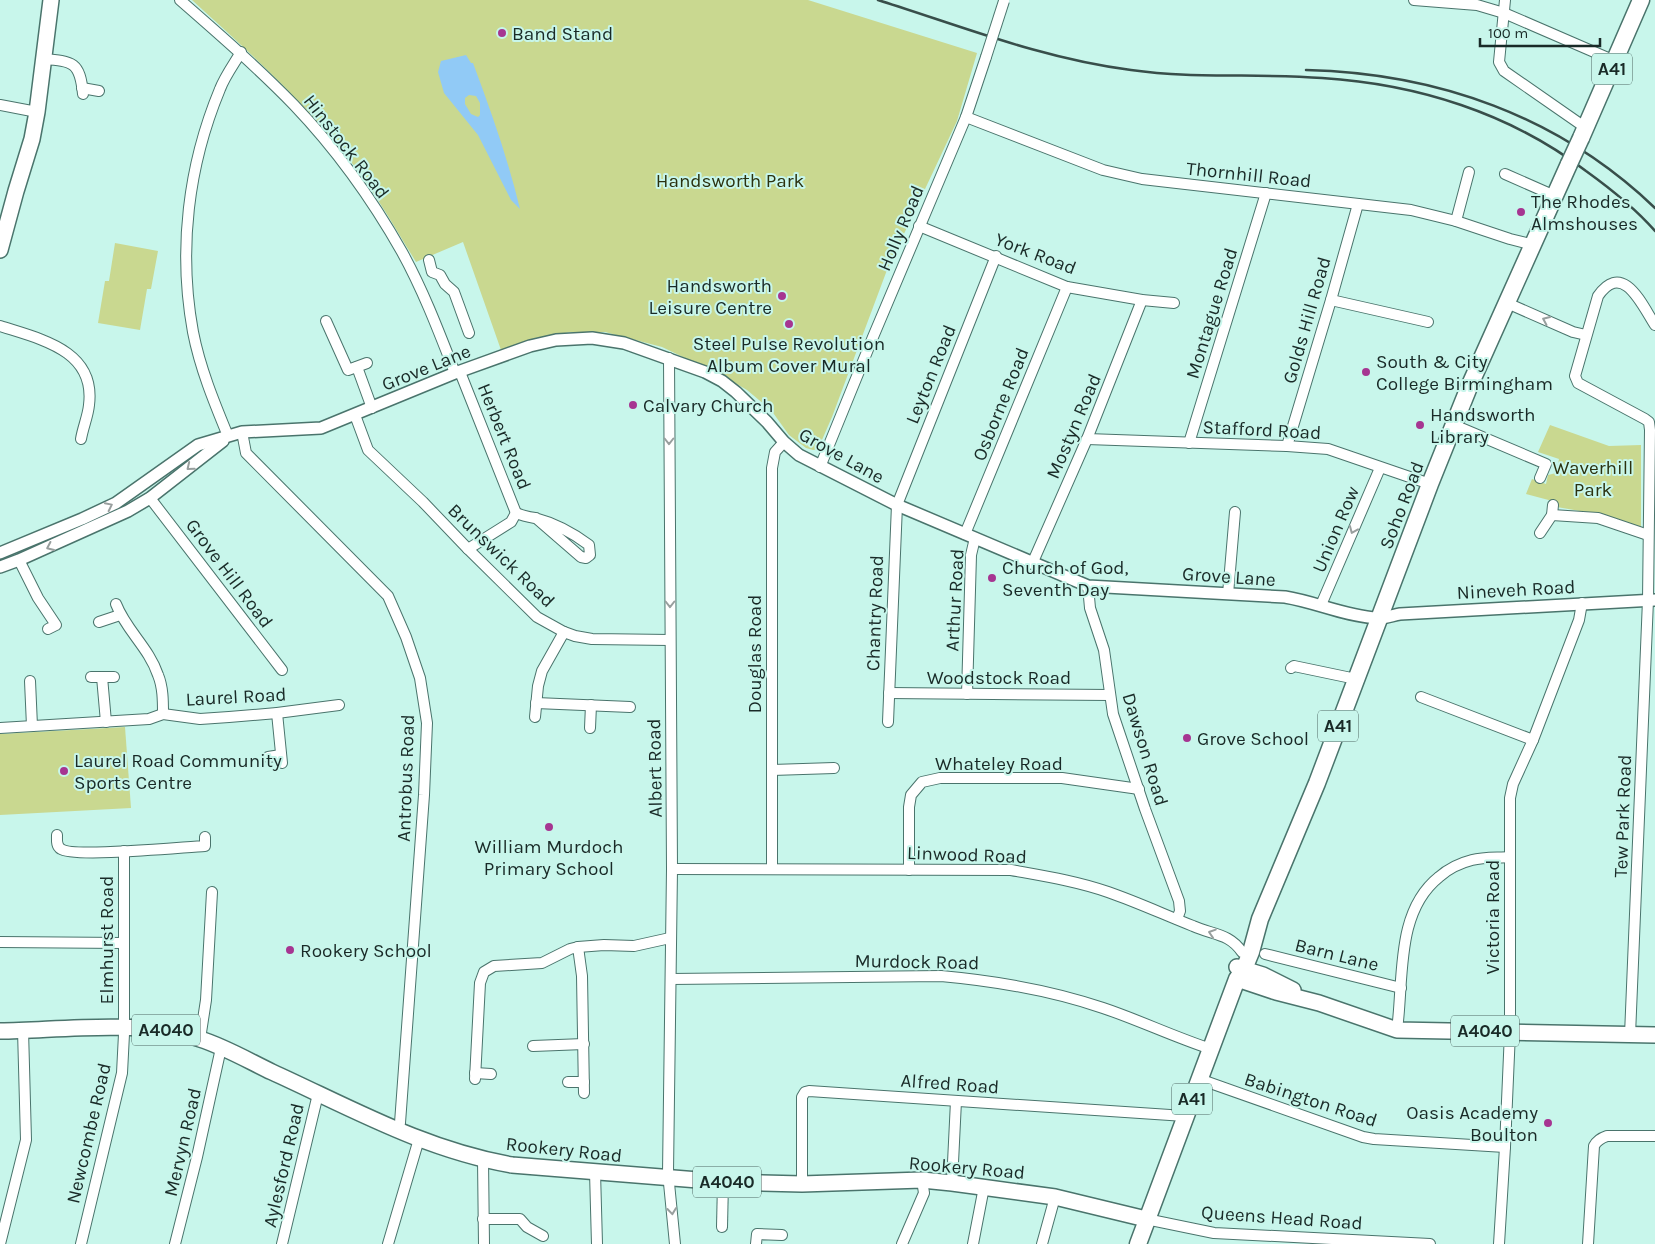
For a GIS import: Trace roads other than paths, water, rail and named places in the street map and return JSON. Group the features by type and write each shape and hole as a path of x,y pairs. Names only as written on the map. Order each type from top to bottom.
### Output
{"highway":[{"name":"Soho Road","path":"1146,1219 1240,967 1317,782 1430,484 1507,303 1584,133 1641,0"},
{"name":"A41","path":"1138,1244 1146,1219"}],"main road":[{"path":"0,250 32,139 51,0"},
{"name":"A4040","path":"1240,967 1276,992 1319,1003 1397,1030 1655,1035"},
{"name":"Rookery Road","path":"0,1031 124,1028 166,1030 200,1039 440,1148 483,1160 533,1167 723,1182 802,1184 922,1180 1055,1197 1146,1219"}],"street":[{"name":"Hinstock Road","path":"180,0 240,52 295,106 356,179 394,238 416,279 458,372"},
{"path":"1414,0 1477,5 1504,12 1615,61"},
{"path":"1505,0 1499,62 1504,71 1584,133"},
{"name":"Holly Road","path":"820,467 966,117 1004,1"},
{"path":"228,436 209,389 193,333 187,281 186,242 189,202 198,155 220,88 240,52"},
{"path":"43,59 63,60 73,64 80,73 83,91 99,91"},
{"path":"0,105 37,112"},
{"name":"Thornhill Road","path":"966,117 1103,170 1142,179 1411,210 1456,221 1534,245"},
{"path":"1456,221 1469,172"},
{"path":"1505,174 1555,196"},
{"name":"Montague Road","path":"1189,443 1266,193"},
{"name":"Golds Hill Road","path":"1287,446 1332,300 1358,204"},
{"name":"York Road","path":"919,226 996,256 1067,287 1174,304"},
{"name":"Leyton Road","path":"897,505 996,256"},
{"path":"428,260 432,272"},
{"path":"416,279 432,272 440,275 445,284 454,292 469,333"},
{"path":"1507,303 1573,332 1586,335 1598,296 1602,290 1614,283 1621,283 1630,287 1655,325"},
{"name":"Osborne Road","path":"970,536 1067,287"},
{"name":"Mostyn Road","path":"1032,564 1087,439 1142,300"},
{"path":"1332,300 1428,322"},
{"path":"326,321 348,370 367,363"},
{"path":"0,326 44,340 62,348 77,361 85,375 89,388 89,405 81,439"},
{"name":"Tew Park Road","path":"1586,335 1575,372 1576,381 1645,419 1650,430 1648,535 1652,600 1644,714 1630,1035"},
{"name":"Grove Lane","path":"0,552 82,519 116,503 198,446 242,432 322,428 458,372 530,346 548,342 592,338 624,342 705,372 722,381 751,406 784,442 799,455 820,467 897,505 1032,564 1088,586 1285,597 1379,619"},
{"name":"Albert Road","path":"669,358 672,869 668,1178 675,1244"},
{"path":"357,367 372,408"},
{"name":"Herbert Road","path":"458,372 516,513 511,522 468,549"},
{"name":"Brunswick Road","path":"354,415 368,450 423,502 537,618 564,632 592,639 670,640"},
{"path":"1454,425 1546,464 1540,478"},
{"name":"Antrobus Road","path":"242,432 246,453 388,596 406,637 420,678 427,724 424,795 398,1130"},
{"name":"Grove Lane","path":"0,567 128,511 150,498 228,436"},
{"name":"Stafford Road","path":"1087,439 1328,449 1430,484"},
{"name":"Douglas Road","path":"772,869 772,468 775,452 784,442"},
{"name":"Union Row","path":"1321,604 1380,468"},
{"name":"Grove Hill Road","path":"150,498 282,670"},
{"name":"Chantry Road","path":"888,722 897,505"},
{"path":"1540,533 1553,510 1598,518 1648,535"},
{"path":"1228,594 1235,512"},
{"path":"516,513 536,518 556,525 589,545 590,555 586,558 581,557 536,518"},
{"name":"Arthur Road","path":"967,694 972,555 970,536"},
{"path":"19,560 34,601 56,625 48,629"},
{"name":"Dawson Road","path":"1088,586 1090,608 1104,650 1113,714 1180,901 1180,911 1177,919"},
{"name":"Nineveh Road","path":"1379,619 1400,614 1652,600"},
{"name":"Victoria Road","path":"1498,1244 1505,1147 1510,1032 1510,798 1513,784 1533,740 1579,620 1582,603"},
{"path":"116,604 120,615 148,655 158,675 163,714"},
{"path":"99,622 120,615"},
{"path":"535,716 538,686 542,671 564,632"},
{"path":"1291,668 1294,666 1356,679"},
{"path":"91,676 114,676"},
{"path":"102,676 106,722"},
{"path":"29,681 32,726"},
{"name":"Woodstock Road","path":"889,693 1110,695"},
{"path":"1421,696 1533,740"},
{"path":"536,703 630,707"},
{"path":"590,728 591,704"},
{"name":"Laurel Road","path":"0,728 149,719 163,714 200,719 277,713 338,705"},
{"path":"268,757 282,759 277,713"},
{"path":"1644,714 1655,714"},
{"path":"772,770 834,768"},
{"name":"Whateley Road","path":"909,870 909,807 911,795 922,782 940,778 1062,778 1139,789"},
{"path":"57,835 58,846 62,850 76,852 205,846 205,837"},
{"name":"Elmhurst Road","path":"124,851 124,1028"},
{"path":"1397,1030 1405,938 1417,901 1425,890 1445,872 1458,865 1473,860 1510,857"},
{"name":"Linwood Road","path":"672,869 1011,870 1059,878 1108,892 1198,928 1231,939 1240,967"},
{"path":"200,1039 206,1000 212,892"},
{"path":"491,1074 475,1076 480,983 484,972 494,966 542,963 578,947 634,946 670,938"},
{"path":"0,942 123,943"},
{"path":"578,947 582,976 584,1093"},
{"name":"Barn Lane","path":"1265,954 1401,988"},
{"name":"Murdock Road","path":"671,979 941,976 984,980 1038,990 1103,1008 1210,1049"},
{"name":"Newcombe Road","path":"81,1244 122,1073 124,1028"},
{"path":"0,1244 26,1140 23,1030"},
{"path":"533,1046 584,1044"},
{"name":"Mervyn Road","path":"175,1244 197,1157 221,1048"},
{"name":"Babington Road","path":"1199,1079 1363,1137 1505,1147"},
{"path":"568,1082 584,1082"},
{"name":"Alfred Road","path":"802,1184 802,1097 805,1092 809,1091 1185,1116"},
{"name":"Aylesford Road","path":"282,1244 318,1094"},
{"path":"952,1183 956,1101"},
{"path":"1588,1244 1594,1146 1597,1141 1607,1136 1655,1136"},
{"path":"388,1244 419,1139"},
{"path":"483,1160 484,1244"},
{"path":"595,1172 597,1244"},
{"path":"904,1243 924,1193 922,1180"},
{"path":"722,1227 723,1182"},
{"path":"972,1244 984,1187"},
{"path":"1042,1244 1055,1197"},
{"path":"484,1219 520,1219 527,1227 543,1236"},
{"name":"Queens Head Road","path":"1146,1219 1253,1239 1430,1244"},
{"path":"756,1244 757,1234 782,1235"}],"water":[{"path":"466,55 471,63 473,63 499,135 520,209 511,200 478,135 444,93 438,72 441,61","holes":["469,95 476,96 480,103 480,115 478,117 471,114 465,104 465,98"]}],"railway":[{"path":"878,0 1003,41 1098,65 1155,73 1274,76 1358,81 1393,87 1461,105 1526,133 1557,151 1614,192 1655,231"},
{"path":"1306,70 1355,73 1402,80 1449,91 1494,106 1537,125 1578,148 1618,176 1655,208"}],"place":[{"name":"Band Stand","path":"502,33"},
{"name":"The Rhodes Almshouses","path":"1521,212"},
{"name":"Handsworth Leisure Centre","path":"782,296"},
{"name":"Steel Pulse Revolution Album Cover Mural","path":"789,324"},
{"name":"South & City College Birmingham","path":"1366,372"},
{"name":"Calvary Church","path":"633,405"},
{"name":"Handsworth Library","path":"1420,425"},
{"name":"Church of God, Seventh Day","path":"992,578"},
{"name":"Grove School","path":"1187,738"},
{"name":"Laurel Road Community Sports Centre","path":"64,771"},
{"name":"William Murdoch Primary School","path":"549,827"},
{"name":"Rookery School","path":"290,950"},
{"name":"Oasis Academy Boulton","path":"1548,1123"}],"park label":[{"name":"Handsworth Park","path":"730,180"},
{"name":"Waverhill Park","path":"1593,478"}]}
